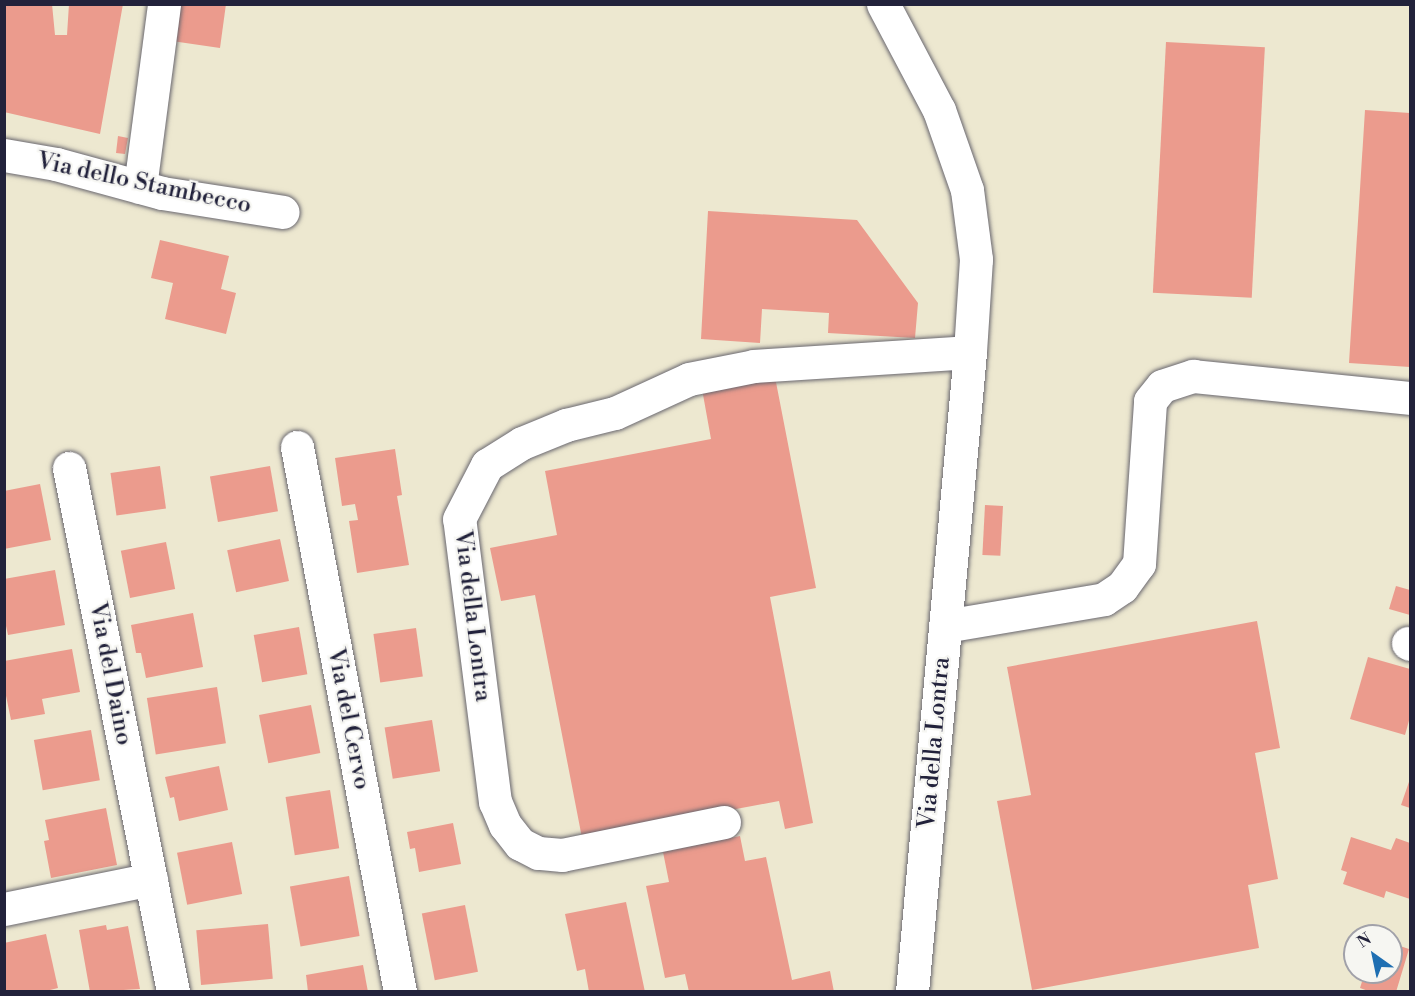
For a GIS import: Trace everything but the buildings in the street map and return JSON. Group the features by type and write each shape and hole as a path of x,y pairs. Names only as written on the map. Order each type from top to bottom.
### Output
{"street":[{"path":"140,187 164,4"},
{"name":"Via della Lontra","path":"883,4 939,110 967,190 976,259 970,352 912,992"},
{"name":"Via dello Stambecco","path":"4,155 56,164 140,187 283,212"},
{"name":"Via della Lontra","path":"724,822 562,855 538,853 520,844 505,825 495,802 459,519 488,465 522,443 566,425 615,413 688,379 754,366 970,352"},
{"path":"945,626 1104,598 1122,587 1139,564 1150,401 1162,386 1193,376 1410,398"},
{"name":"Via del Cervo","path":"297,447 400,992"},
{"name":"Via del Daino","path":"69,468 173,992"},
{"path":"4,909 151,879"}]}
